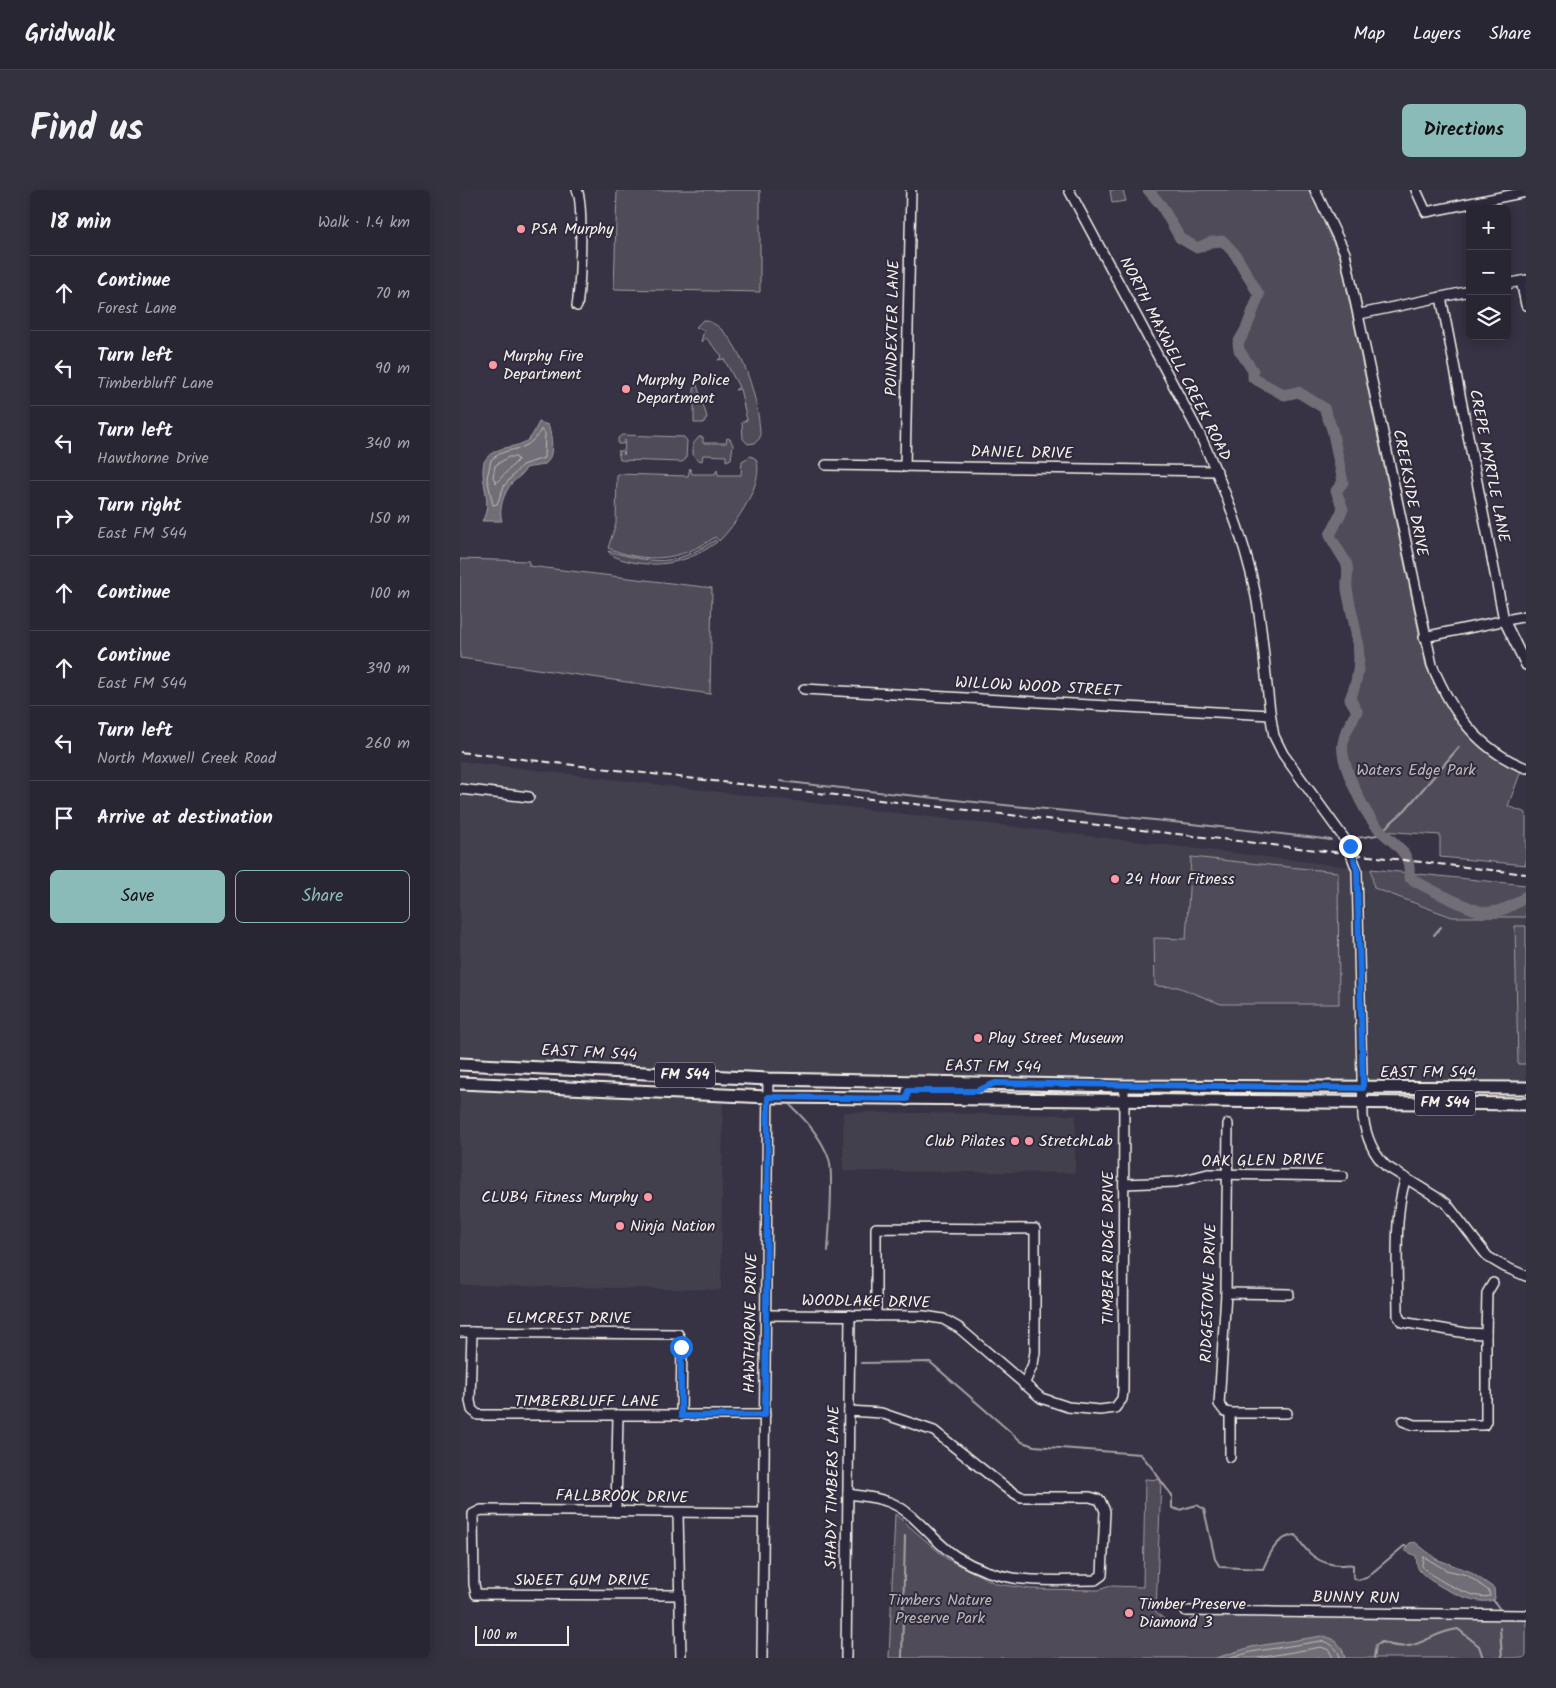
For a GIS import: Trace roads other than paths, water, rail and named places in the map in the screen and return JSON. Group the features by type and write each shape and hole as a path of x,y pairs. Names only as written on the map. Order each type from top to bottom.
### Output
{"main road":[{"name":"EAST FM 544","path":"460,1064 768,1079 1124,1086 1526,1088"},
{"path":"564,1086 566,1068"},
{"name":"EAST FM 544","path":"460,1083 564,1086 768,1097 1124,1102 1526,1104"},
{"path":"907,1099 908,1091 977,1091 995,1083"}],"street":[{"path":"577,190 580,197 577,306"},
{"name":"POINDEXTER LANE","path":"905,467 911,190"},
{"name":"NORTH MAXWELL CREEK ROAD","path":"1069,190 1199,432 1217,471 1242,545 1256,595 1274,736 1283,754 1346,841 1355,861 1365,1129 1374,1152 1386,1166 1436,1195 1446,1203 1488,1257 1526,1276"},
{"name":"CREEKSIDE DRIVE","path":"1315,190 1345,253 1360,314 1424,637 1432,665 1443,692 1458,716 1486,746 1511,762 1526,768"},
{"path":"1416,190 1426,212 1522,192"},
{"path":"1511,283 1524,280 1526,305"},
{"path":"1360,314 1466,292"},
{"name":"CREPE MYRTLE LANE","path":"1441,297 1504,620 1526,665"},
{"name":"DANIEL DRIVE","path":"826,465 1217,471"},
{"path":"1424,637 1526,616"},
{"name":"WILLOW WOOD STREET","path":"804,689 1270,715"},
{"path":"460,789 529,797"},
{"name":"HAWTHORNE DRIVE","path":"762,1658 768,1079"},
{"name":"TIMBER RIDGE DRIVE","path":"1115,1408 1122,1399 1123,1391 1124,1086"},
{"name":"RIDGESTONE DRIVE","path":"1228,1124 1226,1293 1218,1395 1221,1408 1230,1413"},
{"name":"OAK GLEN DRIVE","path":"1124,1184 1156,1185 1208,1174 1343,1176"},
{"path":"1406,1178 1400,1197 1398,1316 1402,1322 1466,1333 1486,1334"},
{"path":"876,1316 876,1228 1035,1229 1035,1352 1024,1385"},
{"path":"1403,1420 1414,1425 1484,1425 1486,1421 1487,1293 1493,1283"},
{"path":"1226,1293 1288,1294"},
{"name":"WOODLAKE DRIVE","path":"766,1315 924,1316 943,1319 959,1328 978,1343 1041,1398 1068,1407 1100,1410 1115,1408"},
{"name":"SHADY TIMBERS LANE","path":"846,1658 850,1316"},
{"name":"ELMCREST DRIVE","path":"460,1332 678,1334 682,1342 681,1416"},
{"name":"TIMBERBLUFF LANE","path":"472,1332 470,1401 472,1410 483,1416 765,1415"},
{"path":"848,1494 890,1502 956,1556 1000,1575 1031,1582 1094,1580 1100,1578 1103,1570 1105,1511 1100,1500 1090,1497 1021,1497 1006,1488 934,1431 881,1413 849,1411"},
{"path":"1230,1457 1230,1413 1287,1413"},
{"path":"616,1512 618,1415"},
{"name":"FALLBROOK DRIVE","path":"486,1595 476,1594 474,1584 473,1514 481,1510 763,1513"},
{"path":"678,1513 678,1595 681,1658"},
{"name":"SWEET GUM DRIVE","path":"486,1595 678,1595"},
{"name":"BUNNY RUN","path":"1186,1611 1526,1615"}],"water":[{"path":"539,422 548,425 551,434 552,446 548,461 542,465 526,468 522,475 512,483 502,501 502,521 482,521 487,507 483,477 484,462 494,452 518,445 529,439"},
{"path":"1415,1542 1436,1559 1469,1571 1494,1588 1495,1599 1478,1601 1467,1598 1455,1594 1425,1576 1417,1566 1416,1556 1404,1550 1410,1543"},
{"path":"1322,1636 1331,1638 1337,1643 1342,1649 1345,1658 1216,1658 1251,1647"}],"waterway":[{"path":"1148,190 1161,205 1180,238 1197,248 1211,242 1223,241 1235,254 1259,295 1246,329 1238,343 1239,350 1253,371 1253,378 1284,395 1298,392 1324,408 1332,429 1343,482 1336,491 1343,509 1330,535 1347,565 1347,589 1356,631 1359,657 1358,670 1350,699 1357,711 1345,735 1343,752 1349,775 1360,800 1378,828 1404,854 1408,861 1409,877 1415,881 1457,902 1483,912 1494,912 1506,908 1526,896"},
{"path":"1357,838 1384,834 1385,828 1405,810 1459,747"},
{"path":"780,781 1331,840"},
{"path":"1434,935 1441,927"},
{"path":"791,1106 813,1130 829,1159 831,1189 828,1251"},
{"path":"861,1363 930,1362 1022,1442 1034,1446 1140,1454 1172,1495 1172,1508 1179,1510 1197,1505 1204,1509 1215,1559 1220,1567 1263,1569 1275,1546 1284,1538 1296,1535 1314,1557 1326,1563 1353,1565 1353,1577 1358,1580 1366,1578 1406,1546"},
{"path":"902,1658 905,1536"},
{"path":"1493,1600 1499,1608"},
{"path":"1500,1628 1502,1658"},
{"path":"1374,1658 1376,1645 1382,1642 1394,1646 1413,1645 1447,1631 1458,1629 1479,1646 1483,1658"}],"railway":[{"path":"460,752 1526,874"}],"place":[{"name":"PSA Murphy","path":"521,229"},
{"name":"Murphy Fire Department","path":"493,365"},
{"name":"Murphy Police Department","path":"626,389"},
{"name":"24 Hour Fitness","path":"1115,879"},
{"name":"Play Street Museum","path":"978,1038"},
{"name":"Club Pilates","path":"1015,1141"},
{"name":"StretchLab","path":"1029,1141"},
{"name":"CLUB4 Fitness Murphy","path":"648,1197"},
{"name":"Ninja Nation","path":"620,1226"},
{"name":"Timber Preserve Diamond 3","path":"1129,1613"}],"park label":[{"name":"Waters Edge Park","path":"1416,770"},
{"name":"Timbers Nature Preserve Park","path":"940,1609"}]}
